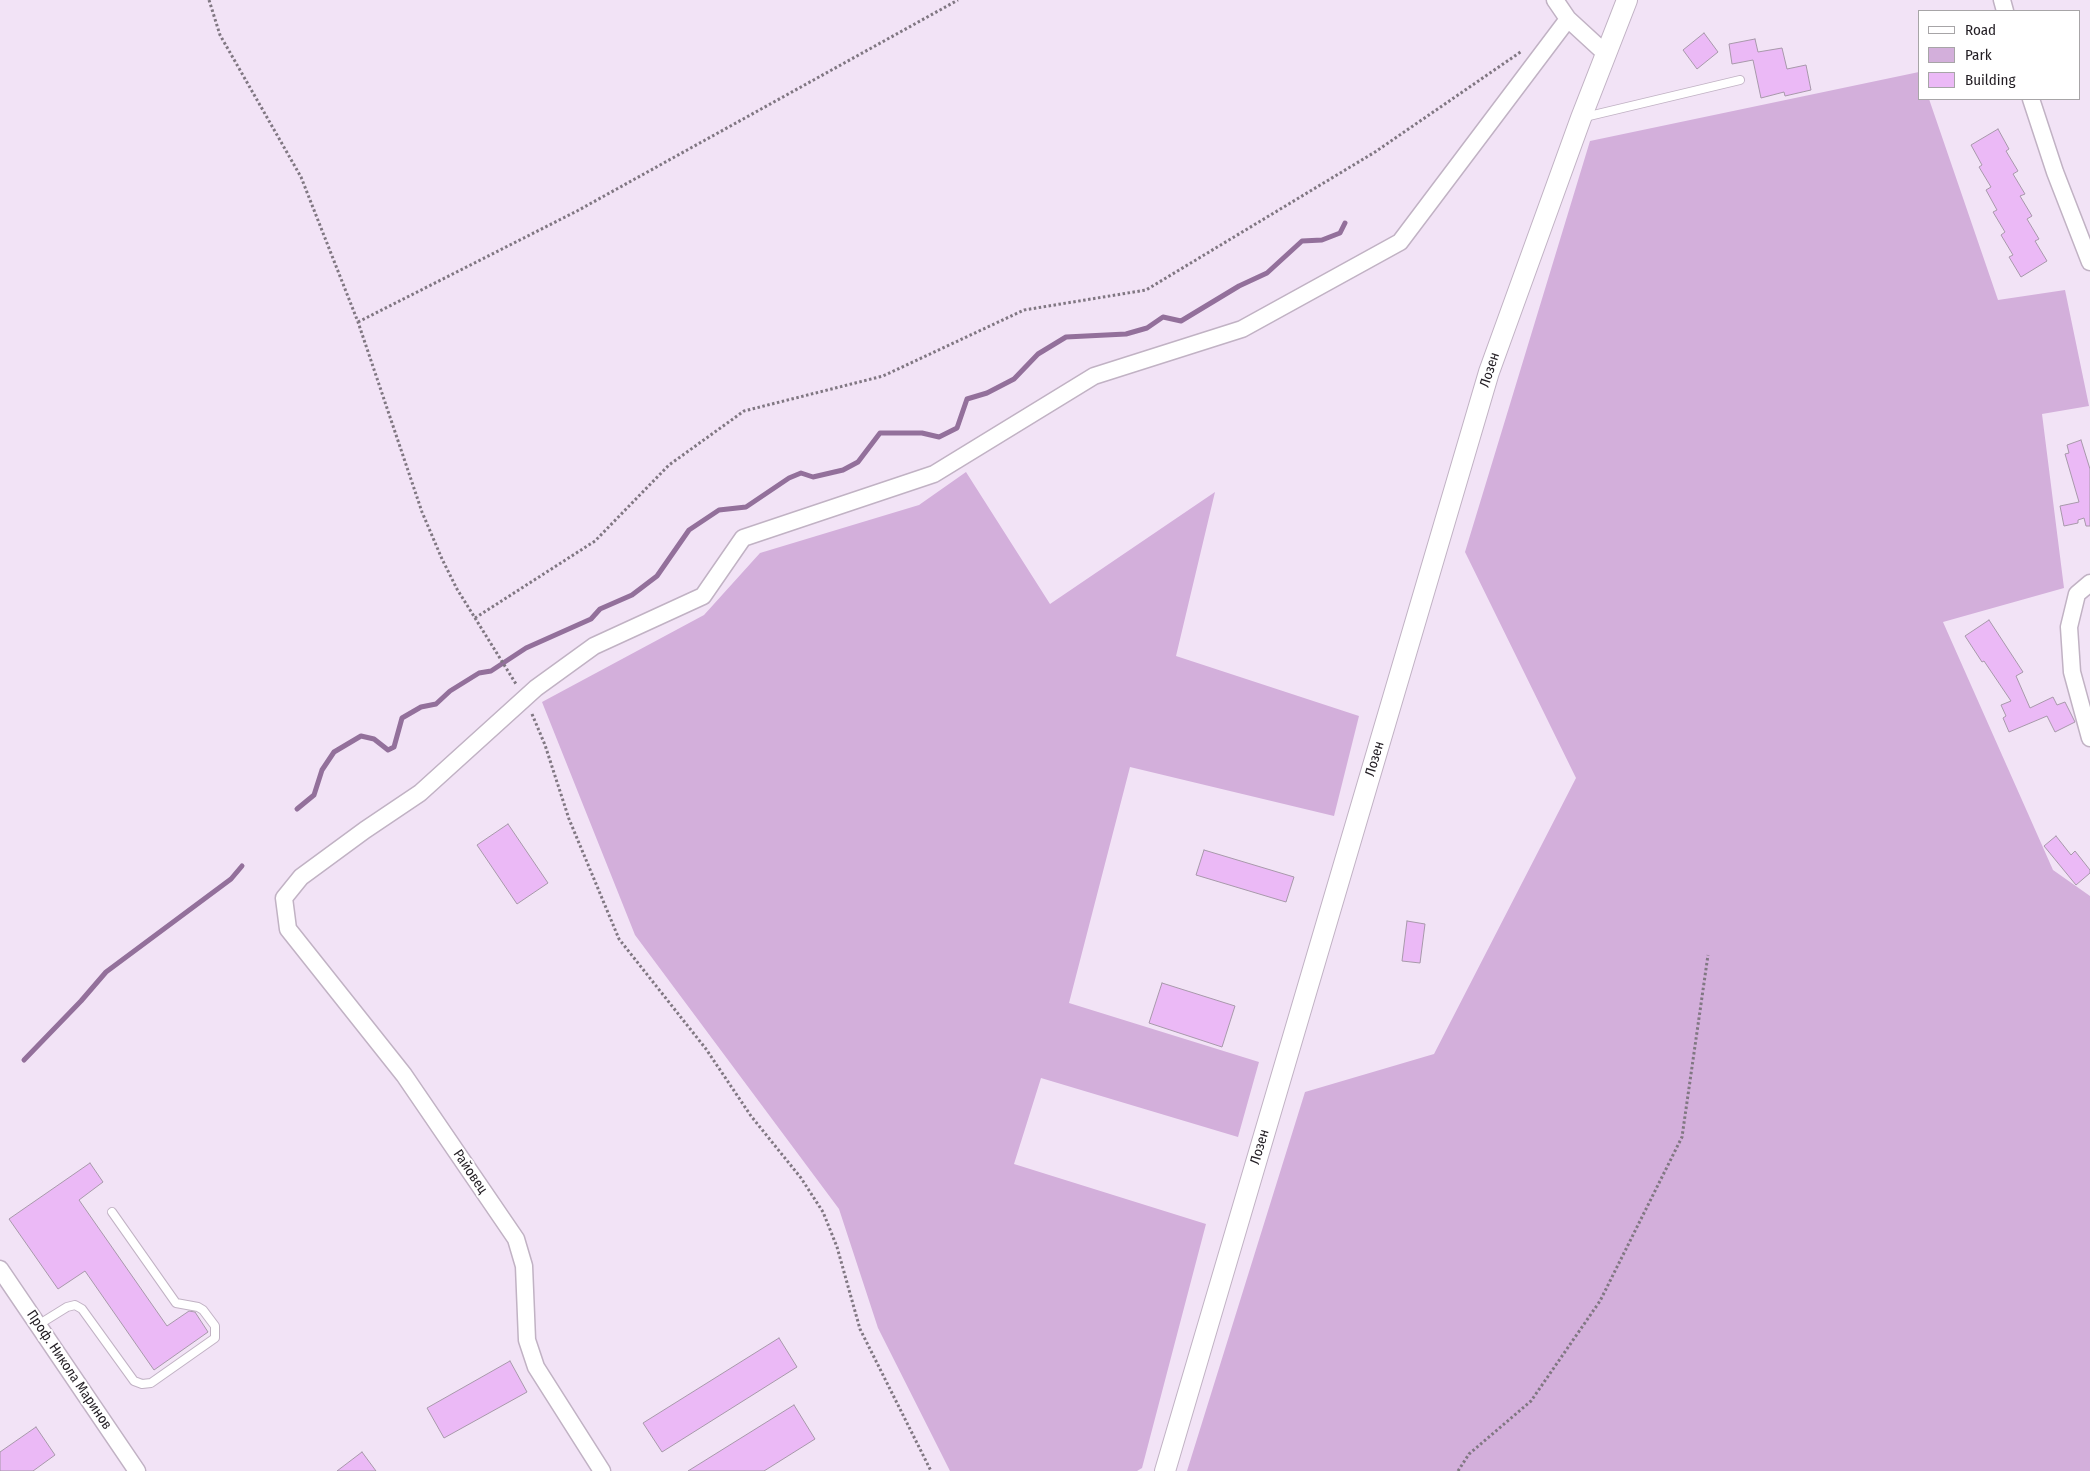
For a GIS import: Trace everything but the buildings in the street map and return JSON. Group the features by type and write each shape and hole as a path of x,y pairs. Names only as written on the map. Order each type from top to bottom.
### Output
{"street":[{"path":"1555,0 1568,19 1605,53"},
{"name":"Лозен","path":"1165,1471 1489,372 1580,118 1626,0"},
{"path":"524,699 536,688 594,646 703,596 743,538 934,474 1094,376 1242,329 1400,242 1568,19"},
{"path":"2031,100 2055,172 2090,262"},
{"path":"2090,583 2077,594 2069,627 2072,672 2090,738"},
{"name":"Райовец","path":"524,699 420,793 364,830 302,877 284,898 288,929 404,1075 516,1239 524,1266 527,1340 536,1367 602,1471"},
{"name":"Проф. Никола Маринов","path":"0,1269 137,1471"}],"lane":[{"path":"1580,118 1740,80"},
{"path":"38,1325 67,1307 75,1305 82,1309 134,1381 142,1384 151,1383 214,1338 215,1326 203,1310 198,1307 176,1303 112,1212"}],"path":[{"path":"210,0 220,34 300,177 358,322 422,512 442,559 475,618 511,676"},
{"path":"358,322 577,211 958,0"},
{"path":"475,618 595,541 670,465 744,411 883,376 1024,310 1146,290 1375,152 1528,47"},
{"path":"524,699 545,745 569,820 619,939 706,1050 751,1116 801,1178 823,1212 837,1247 860,1329 931,1471"},
{"path":"1458,1471 1469,1454 1531,1401 1600,1301 1682,1137 1708,955"}],"green space":[{"path":"1918,72 1918,100 1929,100 1998,300 2065,290 2089,406 2042,414 2064,588 1943,622 2053,870 2090,896 2090,1471 1187,1471 1305,1092 1434,1054 1576,778 1465,552 1590,141"},
{"path":"966,472 1050,604 1215,492 1176,656 1359,716 1334,816 1130,767 1069,1003 1259,1062 1238,1137 1041,1078 1014,1164 1206,1224 1142,1468 1137,1471 950,1471 878,1328 839,1209 635,935 542,702 704,615 760,553 919,505"}],"waterway":[{"path":"297,809 314,795 322,770 334,752 361,736 374,739 388,750 394,747 402,718 421,707 436,704 450,691 479,673 491,671 526,648 591,619 600,609 632,595 657,576 689,530 719,510 746,507 789,478 801,473 813,477 843,470 858,462 880,433 922,433 939,437 957,428 967,399 987,393 1014,379 1038,354 1066,337 1126,334 1147,328 1163,317 1181,321 1239,286 1267,273 1302,241 1322,240 1340,233 1345,223"},
{"path":"24,1060 106,972 231,879 242,866"}]}
